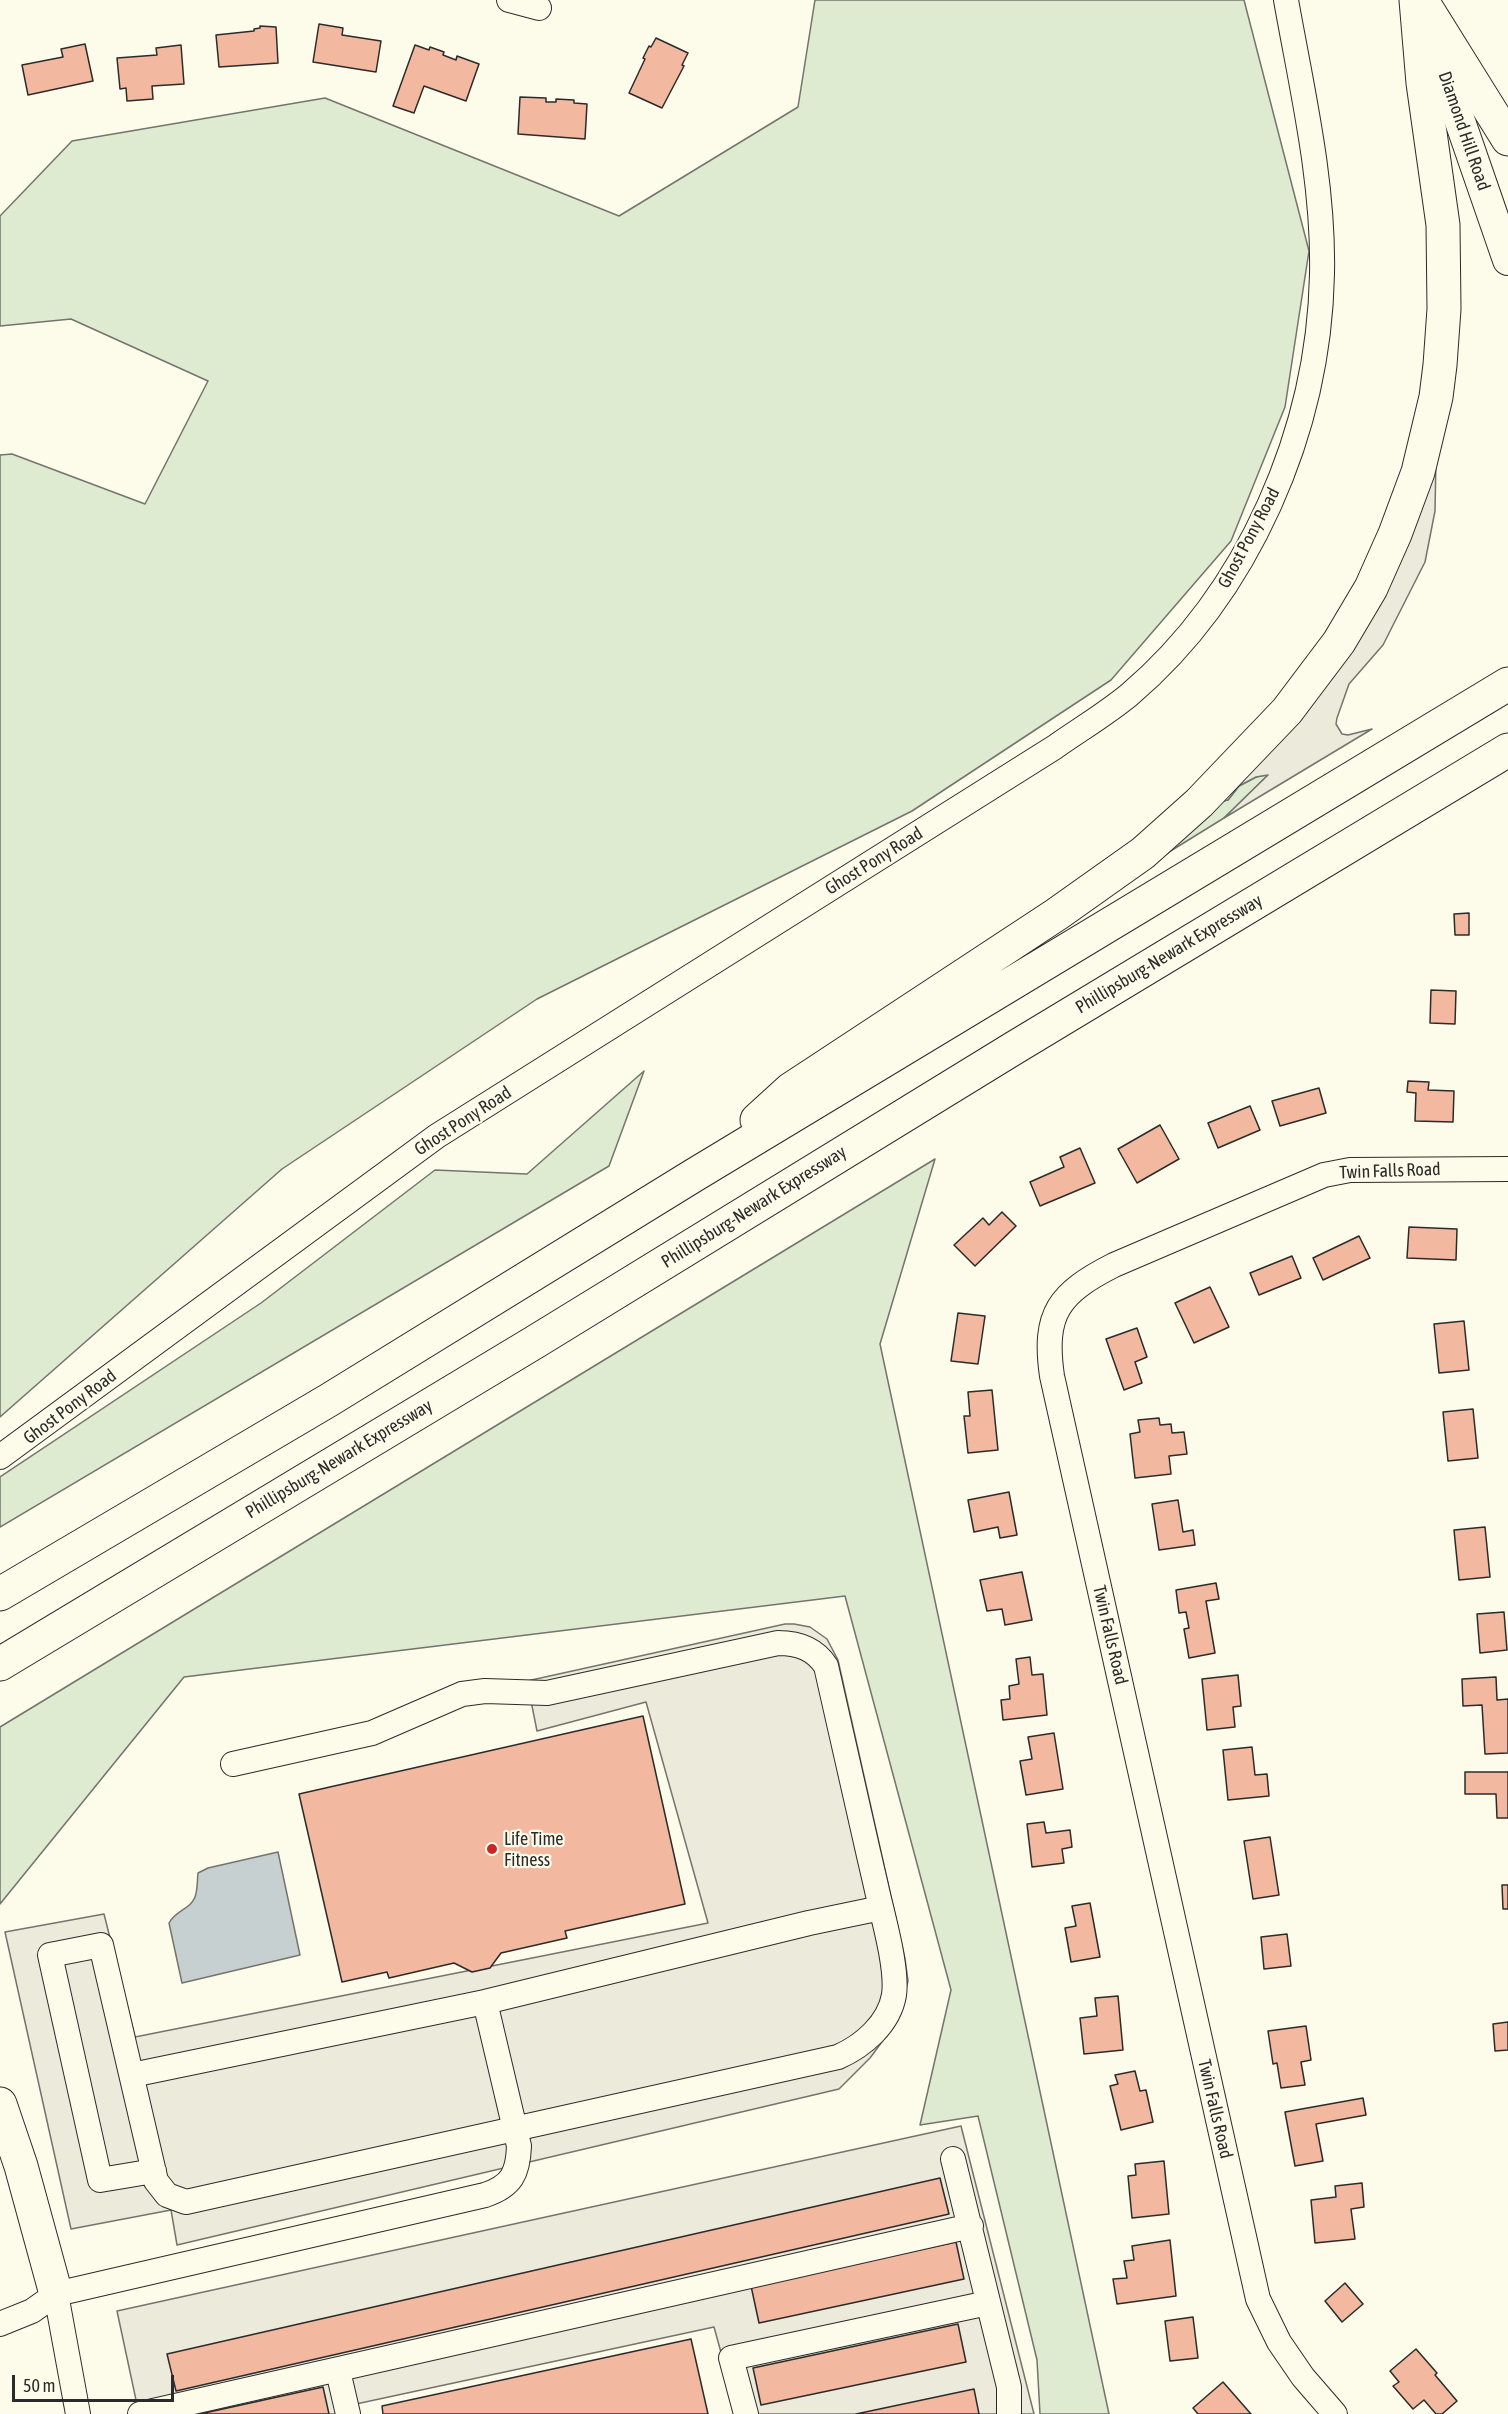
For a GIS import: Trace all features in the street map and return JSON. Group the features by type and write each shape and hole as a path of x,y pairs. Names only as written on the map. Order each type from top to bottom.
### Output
{"highway":[{"path":"1422,3 1508,140"},
{"path":"696,1174 791,1089 1057,914 1143,853 1199,803 1287,711 1339,642 1371,588 1407,502 1429,427 1440,365 1444,309 1443,225 1423,83 1422,3"},
{"path":"0,1594 329,1400 696,1174 1508,684"},
{"name":"Phillipsburg-Newark Expressway","path":"0,1664 535,1342 1004,1054 1508,750"},
{"path":"0,2104 21,2166 56,2294"}],"main road":[{"name":"Diamond Hill Road","path":"1422,3 1445,78 1508,260"}],"street":[{"path":"509,0 539,8"},
{"name":"Ghost Pony Road","path":"0,1457 437,1136 1055,747 1128,695 1171,653 1209,607 1236,568 1270,504 1292,449 1310,380 1318,333 1322,273 1319,213 1311,140 1286,0"},
{"name":"Twin Falls Road","path":"1335,2414 1303,2377 1279,2342 1258,2299 1052,1376 1048,1354 1050,1331 1056,1313 1067,1295 1084,1280 1324,1175 1350,1170 1508,1169"},
{"path":"154,2171 100,2180 50,1955 101,1946 154,2171 160,2189 167,2195 186,2202 838,2057 853,2051 875,2031 894,1995 892,1964 881,1908 826,1666 813,1651 802,1646 778,1643 547,1693 485,1691 462,1694 372,1733 234,1764"},
{"path":"132,2075 485,2002 809,1923 881,1908"},
{"path":"0,2324 32,2311 56,2294 497,2191 507,2185 515,2173 519,2160 517,2130 485,2002"},
{"path":"953,2159 1009,2387 1009,2414"},
{"path":"140,2414 971,2226"},
{"path":"56,2294 78,2414"},
{"path":"746,2414 731,2358 988,2303"},
{"path":"338,2371 348,2414"}],"green space":[{"path":"815,0 1244,0 1309,251 1285,407 1231,541 1111,680 912,811 537,999 282,1169 0,1417 0,455 12,454 145,504 208,381 71,319 0,326 0,216 72,141 325,98 619,216 798,107"},
{"path":"1269,774 1224,818 1148,865 1213,803 1228,800 1239,786 1256,777"},
{"path":"644,1071 609,1166 0,1527 0,1477 261,1303 435,1170 527,1174"},
{"path":"935,1159 880,1344 1109,2414 1040,2414 1037,2360 978,2116 920,2125 951,1990 845,1596 184,1677 0,1904 0,1727"}],"shaded area":[{"path":"1436,457 1435,511 1425,562 1383,645 1349,684 1337,718 1336,724 1342,734 1348,735 1372,729 1224,818 1268,775 1256,777 1239,786 1228,800 1213,803 1280,736"},
{"path":"785,1624 810,1627 827,1639 838,1660 908,1981 903,2001 890,2031 870,2058 839,2089 177,2245 171,2210 71,2229 5,1932 104,1914 135,2037 708,1923 646,1702 537,1731 527,1681"},
{"path":"278,1852 300,1955 182,1983 169,1923 192,1903 197,1890 198,1873 208,1868"},
{"path":"961,2126 1034,2414 738,2414 714,2327 356,2404 358,2414 139,2414 117,2311"}],"building":[{"path":"319,24 343,28 342,35 381,41 376,72 313,62"},
{"path":"260,26 276,27 278,63 219,67 216,35 254,31"},
{"path":"656,38 688,53 682,65 684,66 662,108 629,93 645,59 643,58"},
{"path":"85,44 93,81 28,95 22,65 63,57 61,49"},
{"path":"181,45 184,84 152,86 153,99 127,101 126,88 120,89 117,58 157,55 156,48"},
{"path":"415,45 444,52 443,55 456,60 457,56 479,64 466,101 424,86 414,113 393,106"},
{"path":"520,97 546,98 546,102 556,102 556,99 574,100 574,103 587,104 585,139 518,134"},
{"path":"1469,913 1469,935 1455,935 1454,914"},
{"path":"1431,990 1456,991 1455,1024 1430,1023"},
{"path":"1408,1081 1429,1082 1428,1090 1454,1091 1453,1122 1415,1121 1416,1093 1407,1092"},
{"path":"1319,1088 1326,1113 1280,1126 1272,1101"},
{"path":"1250,1106 1260,1130 1218,1148 1208,1123"},
{"path":"1160,1125 1179,1159 1137,1183 1118,1149"},
{"path":"1080,1148 1095,1183 1040,1206 1030,1182 1064,1167 1060,1157"},
{"path":"1002,1212 1016,1226 975,1266 954,1245 983,1218 989,1225"},
{"path":"1409,1227 1457,1229 1456,1260 1407,1258"},
{"path":"1359,1236 1370,1258 1323,1280 1313,1258"},
{"path":"1292,1256 1301,1278 1259,1295 1250,1273"},
{"path":"1210,1287 1229,1327 1194,1343 1175,1303"},
{"path":"958,1313 985,1316 978,1364 951,1361"},
{"path":"1464,1321 1469,1370 1439,1373 1434,1324"},
{"path":"1137,1328 1147,1357 1135,1362 1142,1383 1124,1390 1106,1339"},
{"path":"992,1390 998,1450 968,1453 964,1416 970,1416 968,1392"},
{"path":"1473,1409 1478,1458 1448,1461 1443,1412"},
{"path":"1159,1418 1160,1425 1171,1424 1172,1433 1184,1432 1187,1454 1169,1456 1171,1474 1135,1478 1130,1434 1140,1432 1138,1420"},
{"path":"1009,1492 1017,1535 1000,1538 998,1527 974,1532 968,1500"},
{"path":"1178,1500 1183,1532 1193,1530 1195,1545 1159,1550 1152,1504"},
{"path":"1485,1527 1490,1577 1459,1580 1454,1530"},
{"path":"1022,1572 1032,1620 1005,1625 1002,1609 987,1611 980,1580"},
{"path":"1216,1583 1219,1599 1206,1601 1215,1653 1189,1658 1184,1629 1189,1628 1186,1612 1179,1613 1176,1590"},
{"path":"1504,1612 1507,1650 1480,1653 1477,1614"},
{"path":"1030,1657 1032,1675 1043,1674 1047,1715 1003,1720 1001,1700 1010,1699 1009,1686 1019,1684 1016,1659"},
{"path":"1238,1675 1241,1706 1233,1707 1235,1727 1207,1730 1202,1679"},
{"path":"1496,1677 1497,1700 1508,1699 1508,1753 1485,1754 1482,1705 1463,1706 1462,1679"},
{"name":"Life Time Fitness","path":"643,1716 685,1904 565,1931 567,1938 501,1953 490,1968 472,1972 454,1963 389,1978 387,1972 342,1982 299,1794"},
{"path":"1054,1733 1063,1789 1026,1795 1020,1761 1032,1759 1028,1737"},
{"path":"1252,1747 1255,1775 1267,1774 1269,1796 1228,1800 1223,1750"},
{"path":"1465,1772 1508,1772 1508,1818 1497,1818 1496,1794 1465,1794"},
{"path":"1044,1822 1046,1833 1070,1830 1072,1847 1062,1849 1064,1863 1032,1867 1027,1824"},
{"path":"1270,1837 1279,1895 1253,1899 1244,1841"},
{"path":"1502,1885 1508,1885 1508,1909 1503,1909"},
{"path":"1090,1903 1100,1957 1071,1962 1065,1928 1076,1926 1072,1906"},
{"path":"1287,1934 1291,1966 1264,1969 1261,1937"},
{"path":"1118,1996 1123,2050 1084,2054 1080,2018 1097,2016 1095,1998"},
{"path":"1508,2022 1508,2050 1495,2051 1493,2024"},
{"path":"1306,2026 1311,2060 1301,2062 1305,2085 1281,2088 1277,2063 1273,2064 1268,2031"},
{"path":"1135,2071 1140,2091 1146,2090 1153,2122 1121,2130 1110,2086 1118,2084 1115,2075"},
{"path":"1363,2098 1366,2115 1316,2124 1323,2161 1295,2166 1285,2112"},
{"path":"1164,2161 1169,2214 1132,2218 1128,2176 1136,2175 1135,2164"},
{"path":"940,2178 949,2214 176,2391 167,2354"},
{"path":"1362,2183 1364,2207 1351,2209 1355,2239 1315,2243 1311,2200 1336,2197 1335,2186"},
{"path":"1170,2240 1176,2296 1117,2304 1113,2279 1127,2278 1124,2261 1134,2260 1132,2246"},
{"path":"956,2242 964,2279 759,2323 751,2286"},
{"path":"1345,2283 1363,2304 1342,2322 1325,2301"},
{"path":"1193,2317 1198,2358 1170,2361 1165,2321"},
{"path":"958,2324 966,2362 761,2405 753,2368"},
{"path":"691,2339 708,2414 383,2414 382,2406"},
{"path":"1416,2349 1457,2401 1442,2414 1436,2414 1424,2400 1413,2409 1393,2386 1399,2382 1390,2371"},
{"path":"1223,2382 1251,2414 1198,2414 1193,2408"},
{"path":"323,2387 329,2414 200,2414"},
{"path":"974,2389 979,2414 856,2414"}],"place":[{"name":"Life Time Fitness","path":"492,1849"}]}
